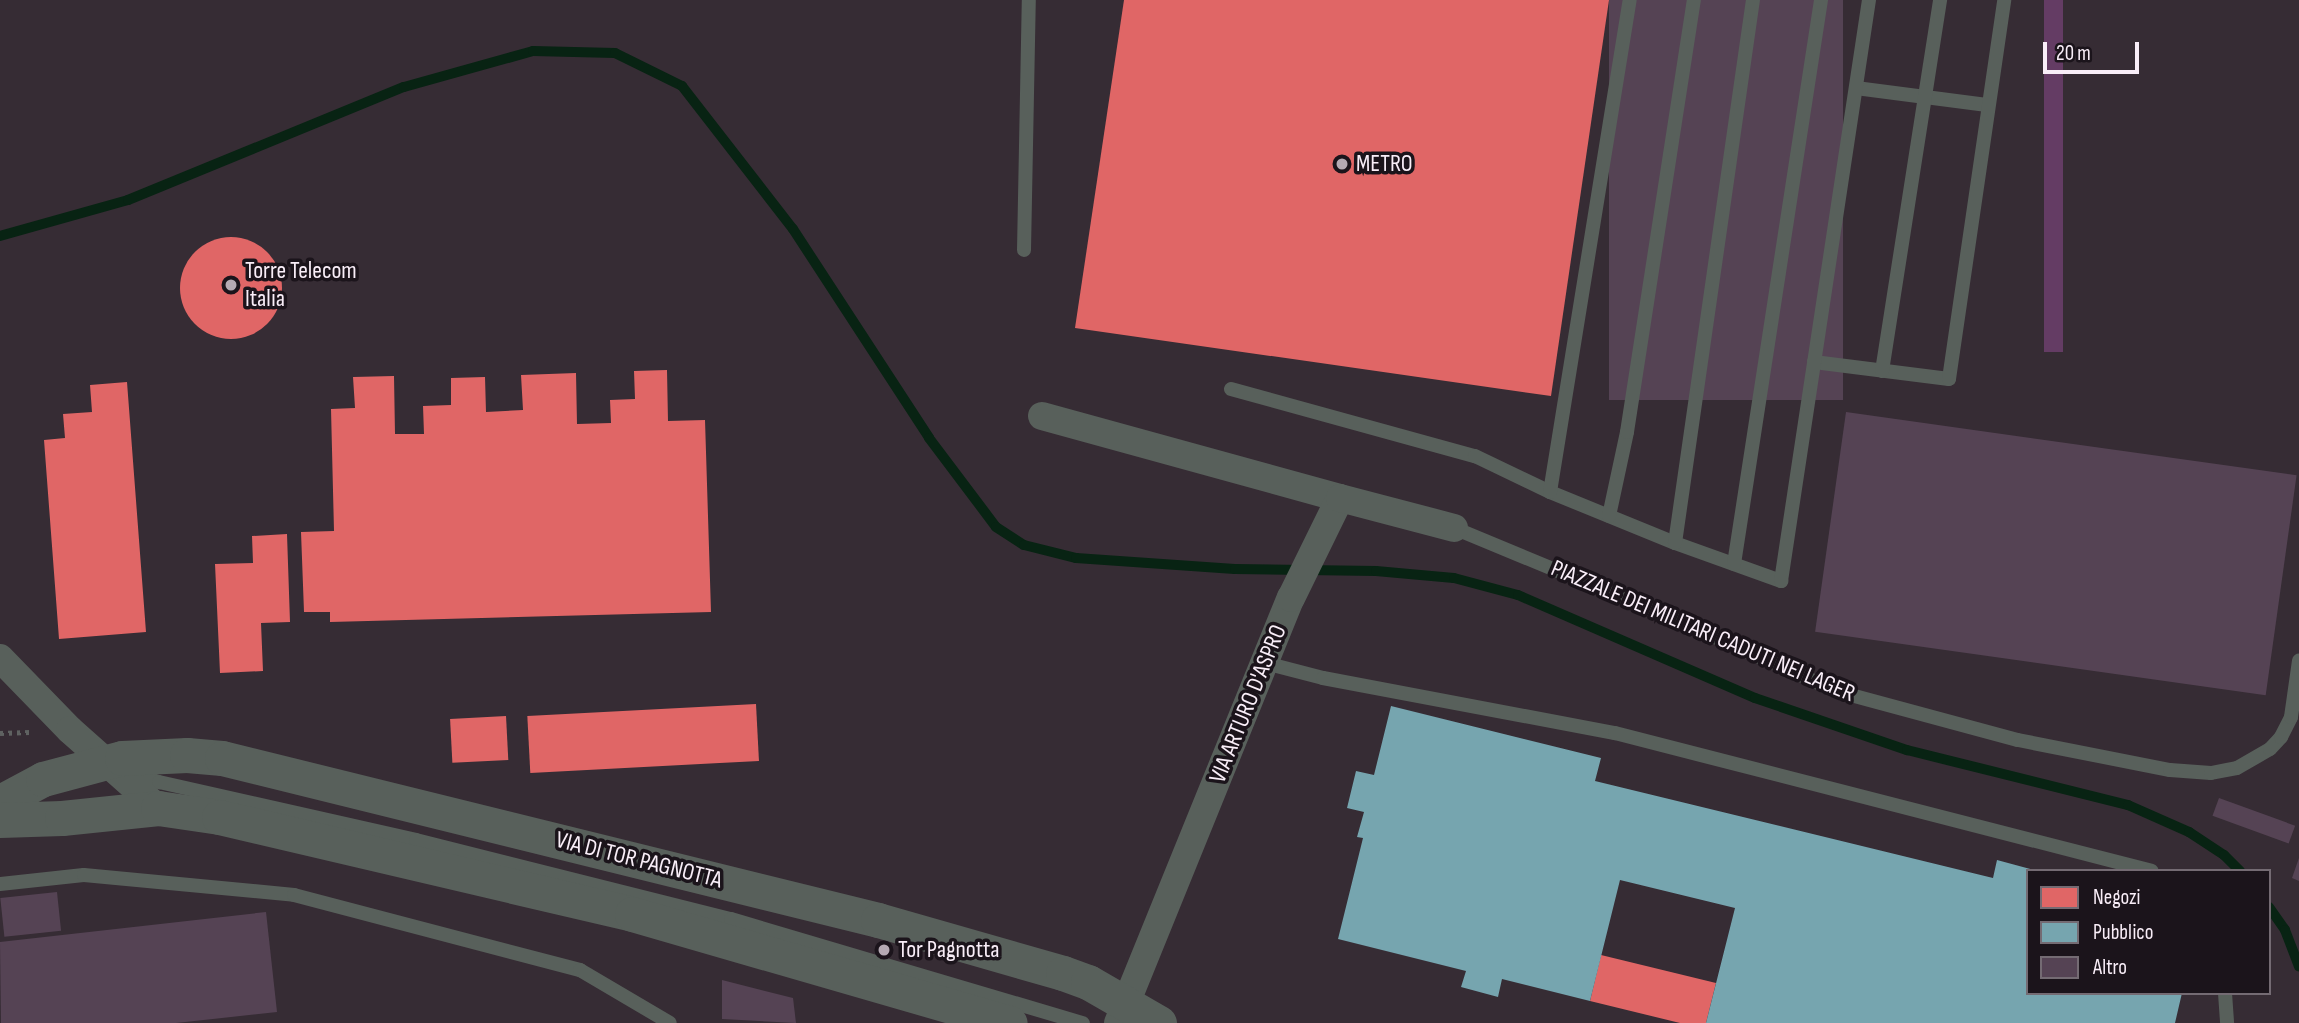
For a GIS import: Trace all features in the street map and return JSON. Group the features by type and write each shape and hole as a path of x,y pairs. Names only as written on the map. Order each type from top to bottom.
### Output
{"street":[{"path":"1042,416 1454,528"},
{"name":"VIA ARTURO D'ASPRO","path":"1121,1014 1294,593 1314,546 1340,498"},
{"path":"0,658 105,762 158,808"},
{"name":"VIA DI TOR PAGNOTTA","path":"0,803 43,779 105,762 147,755 222,758 878,920 1088,982 1121,1014 1159,1023"},
{"path":"0,820 62,818 158,808 205,814 322,839 632,914 1010,1023"}],"lane":[{"path":"1024,250 1029,0"},
{"path":"1550,492 1630,0"},
{"path":"1609,516 1629,420 1693,0"},
{"path":"1675,543 1753,0"},
{"path":"1734,564 1821,0"},
{"path":"1231,389 1475,456 1550,492 1675,543 1781,581 1869,0"},
{"path":"1882,371 1940,0"},
{"path":"1814,362 1949,379 2004,0"},
{"path":"1856,88 1987,105"},
{"name":"PIAZZALE DEI MILITARI CADUTI NEI LAGER","path":"1454,528 1679,621 1836,691 2018,740 2170,771 2211,773 2237,768 2270,749 2281,737 2291,717 2299,661"},
{"path":"1265,663 1323,678 1615,733 2144,869"},
{"name":"VIA DI TOR PAGNOTTA","path":"105,762 159,782 210,792 731,919 1083,1023"},
{"path":"158,808 210,792"},
{"path":"0,884 84,875 294,895 580,970 670,1023"},
{"path":"2225,995 2227,1023"}],"path":[{"path":"0,733 30,732"}],"shaded area":[{"path":"2044,0 2063,0 2063,352 2044,352"}],"building: Negozi":[{"name":"METRO","path":"1124,0 1609,0 1551,396 1075,328"},
{"name":"Torre Telecom Italia","path":"231,237 250,241 267,252 278,269 282,288 278,307 267,324 250,335 231,339 212,335 195,324 184,307 180,288 184,269 195,252 212,241"},
{"path":"667,370 668,421 705,420 711,612 330,622 330,612 304,612 301,532 334,531 331,409 355,408 353,377 394,376 395,434 424,434 423,406 451,405 451,378 485,377 486,412 523,410 521,375 576,373 577,424 611,423 610,400 635,399 634,371"},
{"path":"127,382 146,632 59,639 44,440 65,438 63,414 92,412 90,385"},
{"path":"287,534 290,622 261,623 263,671 220,673 215,564 253,563 252,536"},
{"path":"756,704 759,761 530,773 527,716"},
{"path":"506,716 508,760 452,763 450,719"},
{"path":"1601,955 1716,983 1706,1023 1680,1023 1590,1001"}],"building: Pubblico":[{"path":"1391,706 1601,758 1595,781 1993,878 1997,860 2030,869 2026,869 2026,995 2182,995 2175,1023 1706,1023 1735,908 1620,880 1590,1001 1502,979 1498,997 1461,987 1466,971 1338,939 1363,838 1357,837 1364,812 1347,808 1356,771 1374,775"}],"building: Altro":[{"path":"1609,0 1843,0 1843,400 1609,400"},
{"path":"1846,412 2297,475 2266,695 1815,632"},
{"path":"2219,798 2295,826 2289,844 2213,816"},
{"path":"2299,858 2299,881 2292,878"},
{"path":"57,892 61,931 4,937 0,898"},
{"path":"266,912 277,1012 176,1023 1,1023 0,942"},
{"path":"722,980 793,998 796,1023 722,1019"}],"waterway":[{"path":"0,236 128,200 404,87 533,51 615,53 682,86 793,229 929,438 996,527 1024,545 1076,558 1235,569 1376,571 1454,578 1518,595 1755,698 1907,750 2128,805 2189,832 2224,855 2238,869"},
{"path":"2271,910 2285,930 2299,966"}],"place":[{"name":"METRO","path":"1342,164"},
{"name":"Torre Telecom Italia","path":"231,285"},
{"name":"Tor Pagnotta","path":"884,950"}]}
